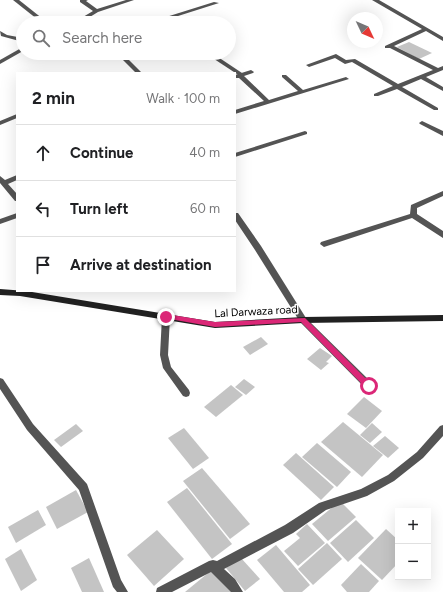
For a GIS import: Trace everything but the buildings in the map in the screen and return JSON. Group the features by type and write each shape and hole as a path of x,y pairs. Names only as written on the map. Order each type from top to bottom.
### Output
{"main road":[{"name":"Lal Darwaza road","path":"0,292 20,293 215,325 303,320 443,318"}],"street":[{"path":"16,0 36,16"},
{"path":"85,0 82,1 96,11"},
{"path":"92,16 96,11 131,0"},
{"path":"375,0 443,39"},
{"path":"173,16 216,3"},
{"path":"427,29 388,47 440,69"},
{"path":"0,34 4,36 15,36"},
{"path":"0,62 16,53"},
{"path":"309,65 336,56 345,62 353,60 436,109"},
{"path":"127,60 138,72"},
{"path":"217,60 234,72"},
{"path":"376,95 440,69"},
{"path":"251,72 239,76 268,102"},
{"path":"284,76 302,92"},
{"path":"422,76 443,89"},
{"path":"236,112 346,79"},
{"path":"0,122 16,116"},
{"path":"422,123 443,134"},
{"path":"236,156 305,133"},
{"path":"16,177 2,180 16,198"},
{"path":"413,215 414,207 443,193"},
{"path":"0,222 16,215"},
{"path":"413,215 443,235"},
{"path":"324,244 413,215"},
{"path":"236,216 258,248 303,320 369,386"},
{"path":"166,317 164,355 167,368 186,393"},
{"path":"0,382 30,428 83,486 117,583 123,592"},
{"path":"215,568 289,529 323,506 364,493 391,478 420,455 443,429"},
{"path":"161,592 213,564 238,592"}],"route":[{"path":"166,317 215,325 303,320 369,386"}]}
